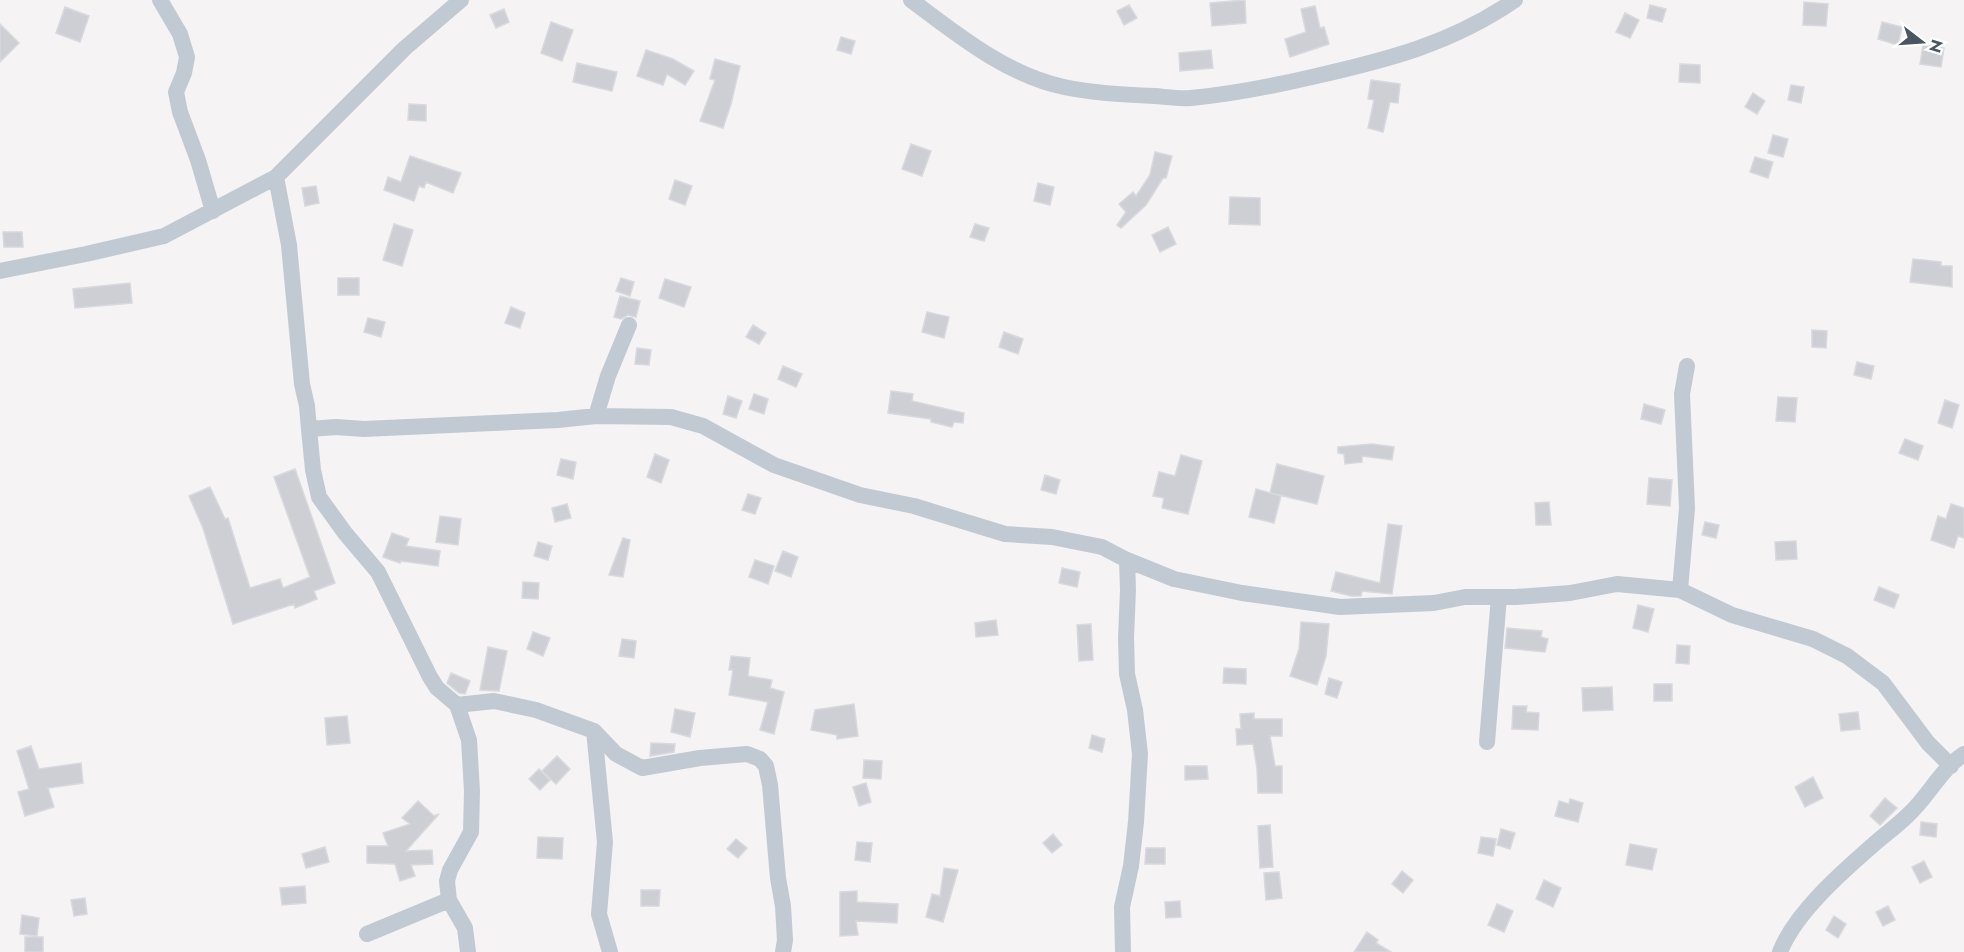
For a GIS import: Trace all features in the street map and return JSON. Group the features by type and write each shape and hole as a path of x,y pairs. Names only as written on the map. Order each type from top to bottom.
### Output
{"street":[{"path":"160,0 180,34 187,57 184,73 176,92 180,112 198,160 213,211"},
{"path":"0,271 164,236 276,177 405,48 461,0"},
{"path":"911,0 975,48 1027,74 1054,84 1121,94 1189,98 1275,85 1408,53 1440,42 1477,24 1515,0"},
{"path":"276,177 289,245 302,384 319,497 345,533 378,572 430,677 437,688 457,705 469,740 471,832 450,870 447,881 448,900 465,928 468,952"},
{"path":"596,416 608,376 629,325"},
{"path":"1680,590 1687,508 1682,394 1687,366"},
{"path":"309,429 558,420 596,416 670,417 703,426 774,465 860,495 914,506 1005,534 1052,537 1102,548 1174,579 1340,607 1434,603 1465,597 1570,593 1617,584 1680,590 1732,615 1813,639 1847,656 1883,682 1928,743 1951,766"},
{"path":"1123,952 1122,907 1137,822 1140,754 1135,710 1127,674 1127,560"},
{"path":"1487,742 1499,597"},
{"path":"457,705 494,701 536,710 594,730 616,754 642,768 700,758 747,754 760,759 766,766 770,785 778,878 783,906 785,940 783,952"},
{"path":"594,730 605,842 599,914 610,952"},
{"path":"1780,952 1803,914 1873,845 1908,815 1964,754"},
{"path":"367,934 448,900"}],"building":[{"path":"1245,0 1246,23 1212,26 1210,3"},
{"path":"1804,2 1828,4 1826,26 1803,25"},
{"path":"1129,5 1137,18 1124,25 1117,11"},
{"path":"1650,5 1666,9 1662,22 1647,18"},
{"path":"1315,6 1320,28 1324,27 1329,44 1290,57 1285,39 1306,32 1301,9"},
{"path":"65,7 89,16 80,42 56,33"},
{"path":"504,9 509,22 496,28 490,15"},
{"path":"1625,13 1639,20 1630,38 1616,32"},
{"path":"551,22 573,30 562,61 541,53"},
{"path":"1882,22 1902,27 1898,45 1878,39"},
{"path":"0,24 19,43 0,62"},
{"path":"841,37 855,41 851,54 837,50"},
{"path":"1923,45 1944,48 1941,67 1920,64"},
{"path":"646,50 673,59 694,71 685,85 667,74 663,85 637,76"},
{"path":"1211,50 1213,68 1180,71 1179,53"},
{"path":"715,59 740,66 723,128 700,121 715,80 710,79"},
{"path":"577,63 617,72 612,91 573,82"},
{"path":"1680,64 1700,65 1700,83 1679,82"},
{"path":"1371,80 1400,84 1398,103 1390,102 1383,132 1368,128 1374,100 1368,99"},
{"path":"1791,85 1804,87 1801,103 1788,100"},
{"path":"1753,93 1765,101 1757,114 1745,107"},
{"path":"409,104 426,105 426,121 408,120"},
{"path":"1773,135 1788,139 1783,157 1768,153"},
{"path":"911,144 931,151 922,176 902,169"},
{"path":"1155,152 1172,156 1166,178 1163,178 1146,205 1121,228 1117,225 1126,212 1119,204 1133,192 1136,196 1150,175"},
{"path":"410,156 461,173 453,193 426,182 424,188 419,186 414,201 384,190 388,177 401,182"},
{"path":"1755,157 1773,162 1768,178 1750,172"},
{"path":"675,180 692,186 685,205 669,199"},
{"path":"1038,183 1054,187 1050,205 1034,201"},
{"path":"316,186 319,203 305,206 302,188"},
{"path":"1230,197 1260,198 1260,225 1229,224"},
{"path":"394,224 413,230 402,266 383,260"},
{"path":"975,224 989,228 984,241 970,237"},
{"path":"1168,227 1176,244 1160,252 1152,235"},
{"path":"3,232 22,232 23,247 4,247"},
{"path":"1913,259 1941,262 1941,266 1952,266 1952,287 1910,282"},
{"path":"338,278 359,278 359,295 338,295"},
{"path":"621,278 634,282 630,296 616,291"},
{"path":"665,279 691,287 684,307 659,298"},
{"path":"130,283 132,303 75,308 73,289"},
{"path":"620,296 640,301 636,317 628,315 621,319 614,317"},
{"path":"511,307 525,313 520,328 505,323"},
{"path":"927,312 949,317 944,338 922,332"},
{"path":"368,318 385,322 381,337 364,332"},
{"path":"753,325 766,333 759,344 746,337"},
{"path":"1812,330 1827,331 1826,348 1812,347"},
{"path":"1004,332 1023,339 1018,354 999,347"},
{"path":"637,348 651,350 649,365 635,364"},
{"path":"1857,362 1874,366 1871,379 1854,375"},
{"path":"783,366 802,374 796,387 778,379"},
{"path":"891,391 913,394 912,401 964,413 963,423 954,422 952,427 931,422 931,419 888,413"},
{"path":"754,394 768,399 764,414 749,409"},
{"path":"728,396 742,401 736,418 723,414"},
{"path":"1778,397 1797,398 1795,422 1776,421"},
{"path":"1945,400 1959,405 1952,428 1938,423"},
{"path":"1644,404 1665,410 1661,424 1641,419"},
{"path":"1905,439 1923,446 1918,460 1899,453"},
{"path":"1372,444 1394,447 1392,460 1362,456 1362,462 1345,464 1344,454 1338,453 1338,447"},
{"path":"655,454 669,460 661,483 647,477"},
{"path":"1181,455 1202,461 1188,514 1162,508 1164,498 1153,496 1159,472 1175,476"},
{"path":"561,459 576,462 573,479 557,475"},
{"path":"1277,464 1324,476 1317,504 1270,493"},
{"path":"295,469 335,583 314,591 317,599 295,608 294,604 233,624 203,528 189,496 210,487 225,519 228,518 250,588 280,579 283,588 310,577 274,477"},
{"path":"1045,475 1060,480 1056,494 1041,490"},
{"path":"1649,478 1672,480 1670,506 1647,504"},
{"path":"1256,489 1281,496 1274,523 1249,517"},
{"path":"748,494 761,498 755,514 742,510"},
{"path":"1549,502 1551,525 1536,525 1535,503"},
{"path":"567,504 571,518 555,522 552,508"},
{"path":"1951,504 1964,508 1964,538 1958,536 1954,548 1931,540 1938,516 1946,519"},
{"path":"440,516 461,519 458,545 436,542"},
{"path":"1705,522 1719,525 1716,538 1702,535"},
{"path":"1388,524 1402,526 1392,594 1362,591 1361,596 1351,596 1331,591 1336,572 1380,583"},
{"path":"392,533 409,539 406,546 440,551 438,566 401,561 400,563 383,557"},
{"path":"623,538 630,540 623,577 609,575"},
{"path":"1796,541 1797,559 1776,560 1775,542"},
{"path":"538,542 552,546 548,560 534,556"},
{"path":"783,551 798,557 791,577 775,571"},
{"path":"755,560 774,566 768,584 749,577"},
{"path":"1062,568 1080,572 1077,587 1059,583"},
{"path":"523,582 539,583 538,599 522,598"},
{"path":"1879,587 1899,595 1894,608 1874,600"},
{"path":"1638,605 1654,609 1648,632 1633,628"},
{"path":"996,620 998,635 976,637 975,623"},
{"path":"1301,622 1329,624 1326,656 1317,685 1290,676 1299,649"},
{"path":"1091,624 1093,660 1079,661 1077,625"},
{"path":"1507,628 1542,631 1541,637 1548,639 1545,652 1505,648"},
{"path":"533,632 550,638 543,656 527,649"},
{"path":"622,639 636,641 634,658 619,656"},
{"path":"1677,645 1690,646 1689,664 1676,663"},
{"path":"488,647 507,651 499,691 480,690"},
{"path":"731,656 750,658 748,676 772,680 770,688 784,692 774,734 760,730 768,702 729,695 733,670 729,670"},
{"path":"1224,668 1246,669 1246,684 1223,683"},
{"path":"451,673 470,681 465,694 459,693 447,683"},
{"path":"1329,678 1342,682 1337,698 1325,694"},
{"path":"1654,684 1672,684 1672,701 1654,701"},
{"path":"1612,687 1613,710 1583,711 1582,688"},
{"path":"854,704 858,736 837,739 837,735 811,730 815,710"},
{"path":"1513,706 1527,706 1526,712 1539,713 1538,730 1512,729"},
{"path":"675,709 695,713 690,737 671,732"},
{"path":"1858,712 1860,729 1841,731 1839,714"},
{"path":"1254,713 1254,719 1282,719 1282,736 1270,736 1275,766 1282,766 1282,793 1258,793 1253,744 1237,745 1236,729 1241,729 1240,714"},
{"path":"347,716 350,743 327,745 325,718"},
{"path":"1092,735 1105,739 1102,752 1089,748"},
{"path":"651,743 675,744 674,752 650,756"},
{"path":"31,746 39,769 81,763 83,783 48,788 54,807 25,816 18,792 29,789 17,751"},
{"path":"557,756 570,769 556,784 542,771"},
{"path":"864,760 882,761 881,779 863,778"},
{"path":"1185,766 1207,766 1208,779 1185,780"},
{"path":"539,769 550,780 540,790 529,779"},
{"path":"1813,777 1823,798 1805,807 1795,787"},
{"path":"866,783 871,802 859,806 853,787"},
{"path":"1885,798 1897,808 1880,825 1870,816"},
{"path":"1570,799 1583,803 1578,822 1555,816 1559,801 1569,804"},
{"path":"418,801 434,816 439,814 406,851 432,850 433,864 411,865 415,876 400,881 395,864 367,863 367,846 388,846 383,833 410,824 402,818"},
{"path":"1921,822 1937,824 1936,837 1920,835"},
{"path":"1270,825 1273,867 1260,868 1258,826"},
{"path":"1501,829 1515,833 1510,849 1497,845"},
{"path":"1053,834 1062,845 1052,853 1043,843"},
{"path":"538,837 563,838 562,859 537,858"},
{"path":"1481,837 1496,839 1493,856 1478,853"},
{"path":"736,839 747,848 738,858 727,849"},
{"path":"857,842 872,843 870,862 855,860"},
{"path":"1630,844 1657,849 1652,870 1626,865"},
{"path":"325,847 329,862 306,868 302,854"},
{"path":"1146,848 1165,848 1165,864 1145,864"},
{"path":"1924,861 1932,877 1920,883 1912,867"},
{"path":"944,868 958,870 943,922 926,917 932,894 940,896"},
{"path":"1402,871 1413,880 1403,893 1392,884"},
{"path":"1279,872 1282,898 1266,900 1264,873"},
{"path":"1544,880 1561,888 1553,907 1536,899"},
{"path":"305,886 306,903 282,905 280,888"},
{"path":"641,890 660,890 659,906 641,906"},
{"path":"857,891 857,902 898,904 897,923 856,921 858,935 840,936 840,892"},
{"path":"85,898 87,914 74,916 71,900"},
{"path":"1180,901 1181,917 1166,918 1165,902"},
{"path":"1497,904 1513,911 1504,932 1488,925"},
{"path":"1888,906 1895,920 1883,926 1876,912"},
{"path":"22,915 39,918 37,936 20,934"},
{"path":"1834,916 1846,924 1838,938 1826,930"},
{"path":"1367,932 1378,940 1376,943 1391,952 1354,952"},
{"path":"25,937 43,937 43,952 25,952"}]}
